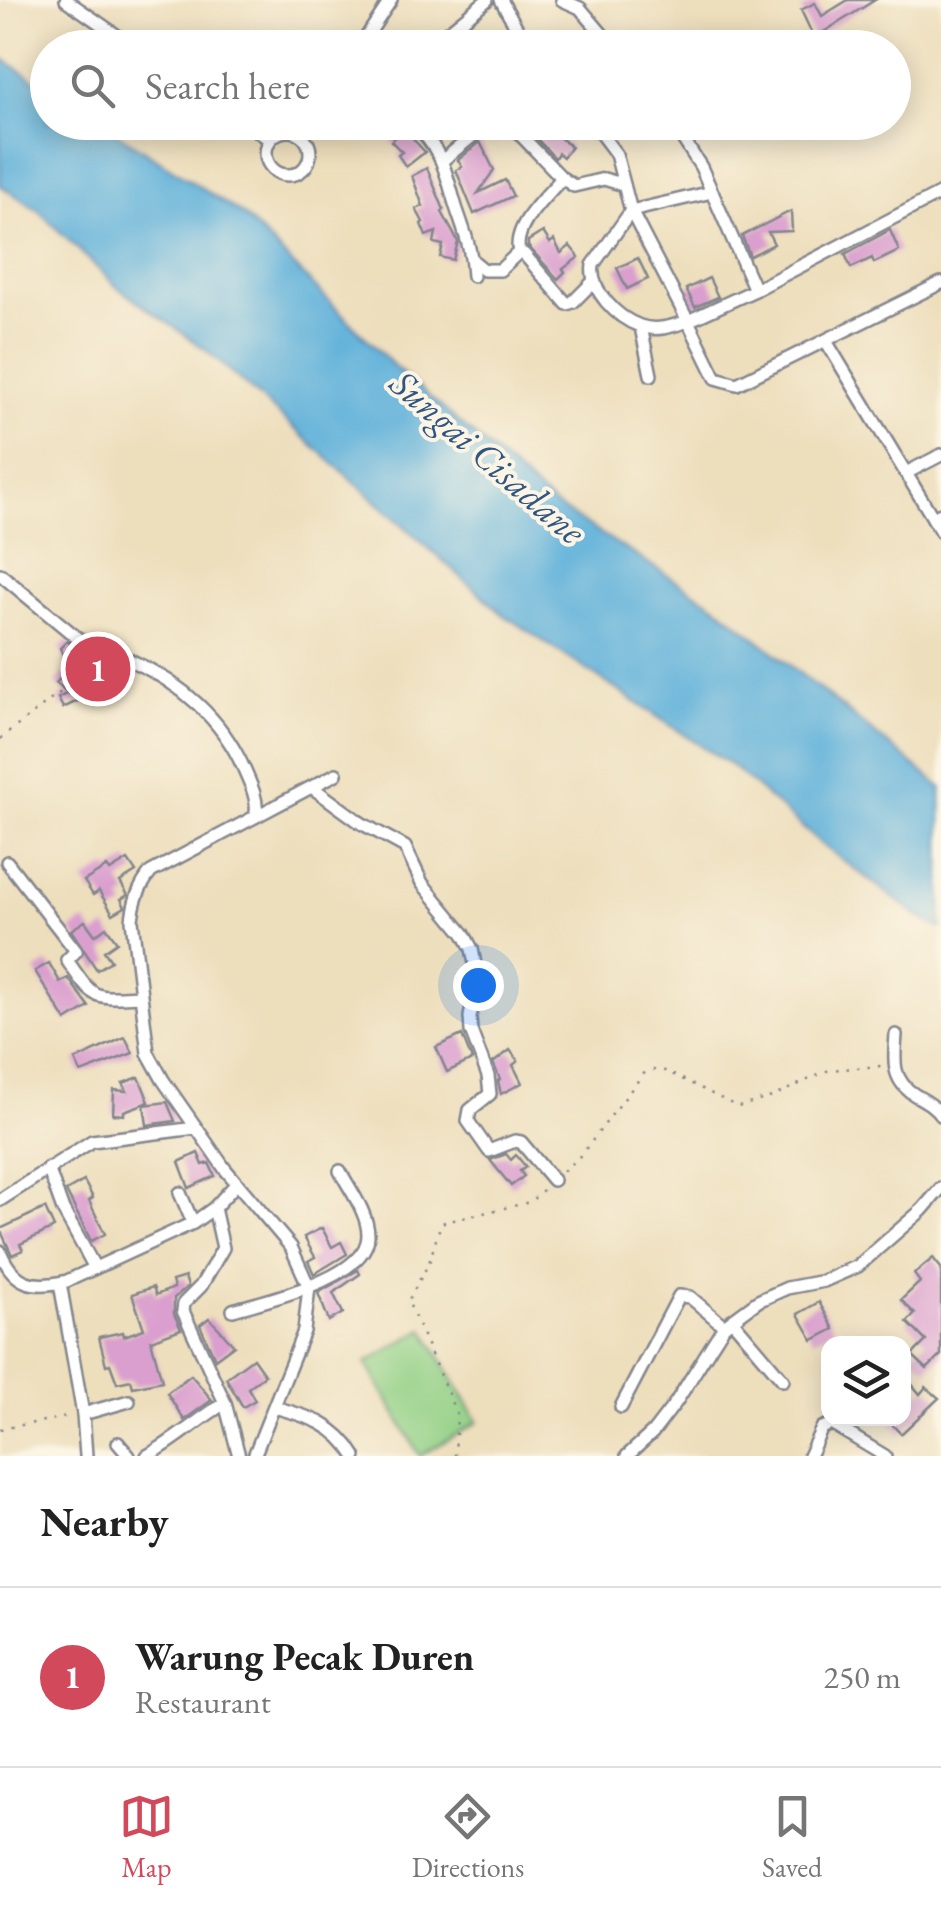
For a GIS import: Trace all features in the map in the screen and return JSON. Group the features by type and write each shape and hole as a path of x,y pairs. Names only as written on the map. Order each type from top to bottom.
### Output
{"street":[{"path":"66,0 110,30"},
{"path":"371,30 391,0"},
{"path":"450,30 487,0"},
{"path":"501,0 518,30"},
{"path":"562,0 580,8 599,30"},
{"path":"270,140 268,162 275,171 286,175 297,174 306,166 310,155 304,140"},
{"path":"428,140 443,160 466,230 473,276"},
{"path":"443,160 468,140"},
{"path":"525,140 574,186 604,179 624,185"},
{"path":"606,140 616,154 632,211 716,378 730,384 941,283"},
{"path":"682,140 712,192 755,290"},
{"path":"519,252 517,240 526,223 562,178"},
{"path":"712,192 632,211 593,265 593,282 608,303 641,327 668,328 688,321 941,194"},
{"path":"472,260 484,270 500,270 519,252"},
{"path":"519,252 567,304 593,282"},
{"path":"641,327 651,375"},
{"path":"826,341 906,473 937,516 941,532"},
{"path":"906,473 941,455"},
{"path":"0,574 73,635 95,649 130,660 172,682 209,714 236,751 255,796 256,814"},
{"path":"254,1456 304,1330 310,1288 291,1247 196,1128 148,1053 132,920 140,886 151,872 336,774"},
{"path":"313,788 361,823 405,847 422,882 464,934 472,949 478,979 471,1031 490,1086 490,1094 470,1110 468,1121 490,1152 521,1142 553,1180"},
{"path":"8,862 76,951 67,960 89,992 97,997 140,996"},
{"path":"896,1036 897,1076 941,1115"},
{"path":"0,1200 103,1137 196,1128"},
{"path":"48,1168 63,1210 96,1268"},
{"path":"234,1310 310,1288 359,1258 367,1246 368,1230 340,1172"},
{"path":"0,1251 10,1272 20,1280 60,1283 193,1223 214,1208 237,1183"},
{"path":"626,1456 653,1432 728,1323 758,1301 787,1288 824,1281 858,1266 922,1210 941,1188"},
{"path":"180,1192 193,1223"},
{"path":"214,1208 223,1248 201,1286 184,1303 184,1310 225,1403 240,1456"},
{"path":"60,1283 83,1414 86,1456"},
{"path":"621,1406 679,1296 690,1297 728,1323 783,1380"},
{"path":"83,1414 128,1401"},
{"path":"148,1456 184,1435 190,1425 225,1403"},
{"path":"274,1407 325,1422 355,1456"},
{"path":"809,1456 822,1428 832,1424 885,1456"},
{"path":"118,1443 129,1456"}],"path":[{"path":"0,739 70,684 95,649"},
{"path":"455,1456 457,1415 408,1301 429,1263 441,1223 530,1202 582,1154 643,1074 653,1070 666,1071 738,1106 772,1097 829,1070 894,1065"},
{"path":"0,1429 83,1414"}],"green space":[{"path":"424,1329 478,1422 420,1456 366,1363"}],"water":[{"name":"Sungai Cisadane","path":"0,57 30,77 30,140 127,140 243,215 397,369 553,504 715,605 941,787 941,929 824,846 732,766 504,615 205,349 117,287 38,210 0,185"}],"building":[{"path":"848,0 875,0 827,30 810,30 801,10 815,3 822,16"},
{"path":"414,140 425,152 406,167 398,155 402,152 391,141"},
{"path":"538,140 563,140 571,147 563,157 558,153 555,158"},
{"path":"480,142 494,170 478,193 505,180 513,196 474,214 456,170 462,167 458,160"},
{"path":"427,168 442,212 458,242 453,260 440,257 443,245 434,243 436,232 426,236 416,209 423,206 412,176"},
{"path":"791,211 792,231 768,232 774,244 750,256 742,236"},
{"path":"890,230 899,251 851,268 845,254"},
{"path":"543,232 550,243 554,240 561,253 570,246 579,257 563,269 565,272 558,279 528,246 528,241"},
{"path":"638,258 648,279 627,289 617,268"},
{"path":"709,278 718,297 695,307 686,289"},
{"path":"67,641 91,660 93,656 108,662 120,674 105,692 94,682 84,698 63,708 58,698 68,693 56,683 69,668 60,648"},
{"path":"128,860 136,872 120,882 128,895 121,899 125,907 113,914 99,891 93,895 84,881"},
{"path":"85,921 95,935 106,927 117,942 104,951 111,961 97,970 71,930"},
{"path":"49,963 60,982 68,978 89,1007 66,1021 35,971"},
{"path":"462,1035 472,1060 447,1072 436,1047"},
{"path":"125,1037 133,1053 81,1073 75,1060"},
{"path":"510,1050 518,1061 513,1065 522,1083 501,1094 493,1063"},
{"path":"139,1077 149,1102 124,1111 124,1115 113,1114 114,1090 127,1091 123,1083"},
{"path":"167,1102 175,1121 147,1125 144,1105"},
{"path":"198,1153 203,1165 209,1163 215,1176 189,1188 179,1162"},
{"path":"506,1154 511,1160 516,1155 526,1167 520,1171 524,1176 511,1186 490,1160"},
{"path":"84,1181 105,1234 91,1241 66,1191"},
{"path":"45,1208 54,1228 20,1244 23,1250 12,1255 0,1229"},
{"path":"322,1228 332,1247 341,1242 347,1254 314,1274 308,1261 315,1257 304,1237"},
{"path":"933,1258 941,1268 941,1355 927,1369 912,1355 926,1341 907,1322 915,1314 901,1300 920,1282 914,1274"},
{"path":"358,1270 360,1274 333,1293 343,1313 329,1321 318,1293"},
{"path":"185,1277 188,1286 174,1298 174,1314 181,1329 151,1340 162,1381 133,1387 131,1380 117,1383 110,1364 106,1365 99,1337 123,1332 124,1336 144,1329 132,1294 153,1287 156,1295 174,1288 172,1281"},
{"path":"819,1302 834,1329 813,1340 798,1314"},
{"path":"209,1318 234,1345 215,1359 200,1325"},
{"path":"253,1358 265,1375 248,1388 255,1400 243,1407 226,1378"},
{"path":"191,1375 212,1400 184,1420 167,1393"},
{"path":"911,1383 920,1394 926,1387 939,1398 911,1425"},
{"path":"894,1426 909,1426 901,1434"}],"place":[{"name":"Warung Pecak Duren","path":"98,669"}]}
